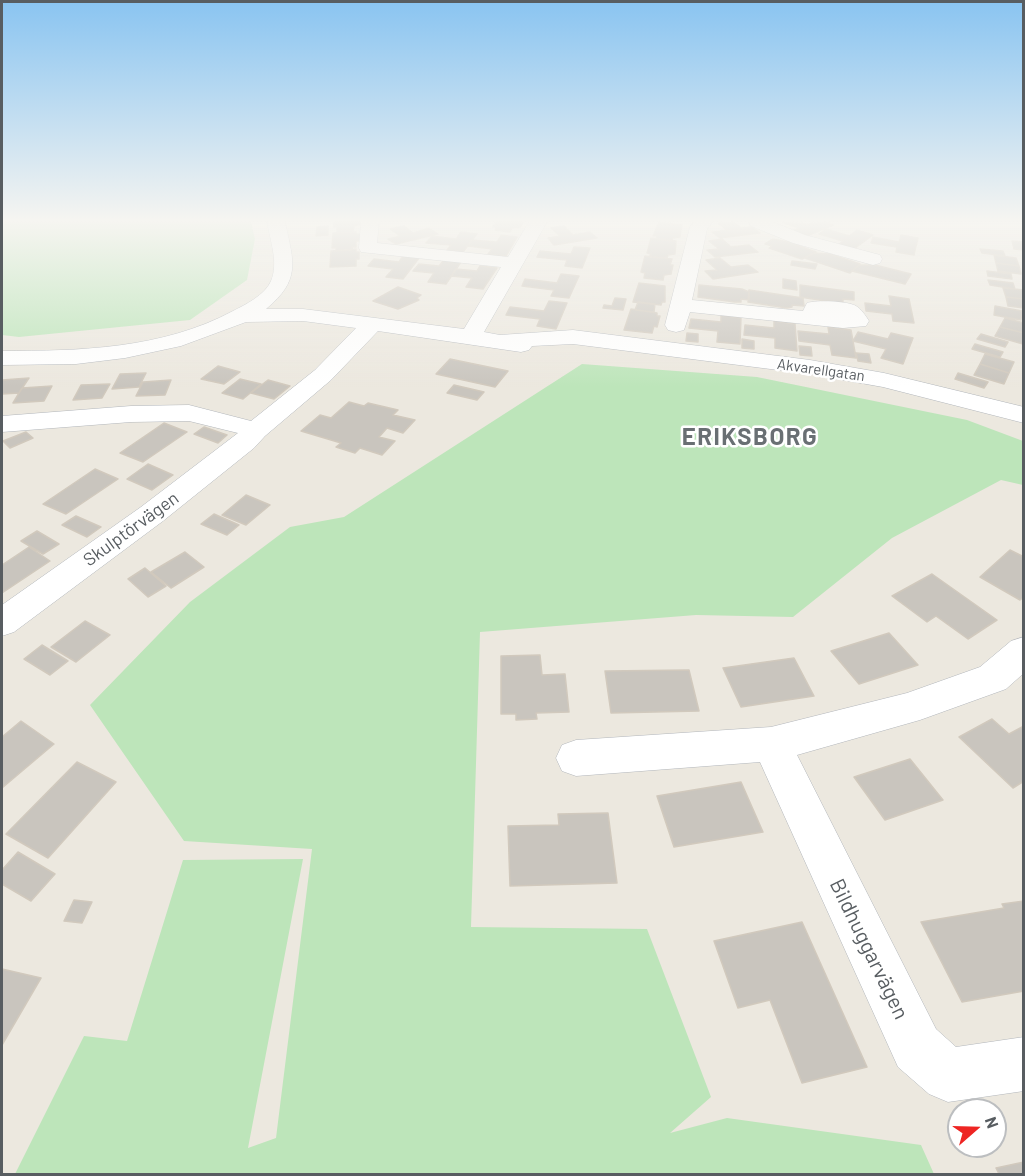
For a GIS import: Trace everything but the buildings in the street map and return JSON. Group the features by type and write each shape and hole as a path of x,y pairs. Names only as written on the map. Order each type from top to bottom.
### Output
{"street":[{"path":"2,358 60,360 129,352 170,343 210,330 240,316 266,298 281,282 282,277"},
{"path":"470,336 506,277"},
{"path":"670,350 687,277"},
{"name":"Akvarellgatan","path":"266,298 303,315"},
{"path":"681,305 814,318"},
{"name":"Akvarellgatan","path":"240,316 303,315 470,336 527,347 616,344 670,350 864,376 1023,414"},
{"name":"Skulptörvägen","path":"2,623 152,514 245,442 256,430 323,375 372,325"},
{"path":"2,424 131,414 189,413 256,430"},
{"path":"576,758 771,744 907,709 993,678 1023,651"},
{"name":"Bildhuggarvägen","path":"771,744 917,1048 948,1075 1023,1064"}],"green space":[{"path":"2,277 248,277 247,280 190,320 19,337 2,335"},
{"path":"582,364 757,377 967,420 1023,441 1023,485 1001,480 892,538 793,617 696,615 480,632 471,927 647,929 711,1097 670,1133 727,1118 921,1145 934,1174 15,1174 84,1036 127,1041 183,860 303,859 248,1148 276,1138 312,849 184,841 90,705 190,602 290,527 344,517"}],"district":[{"name":"ERIKSBORG","path":"750,437"}]}
